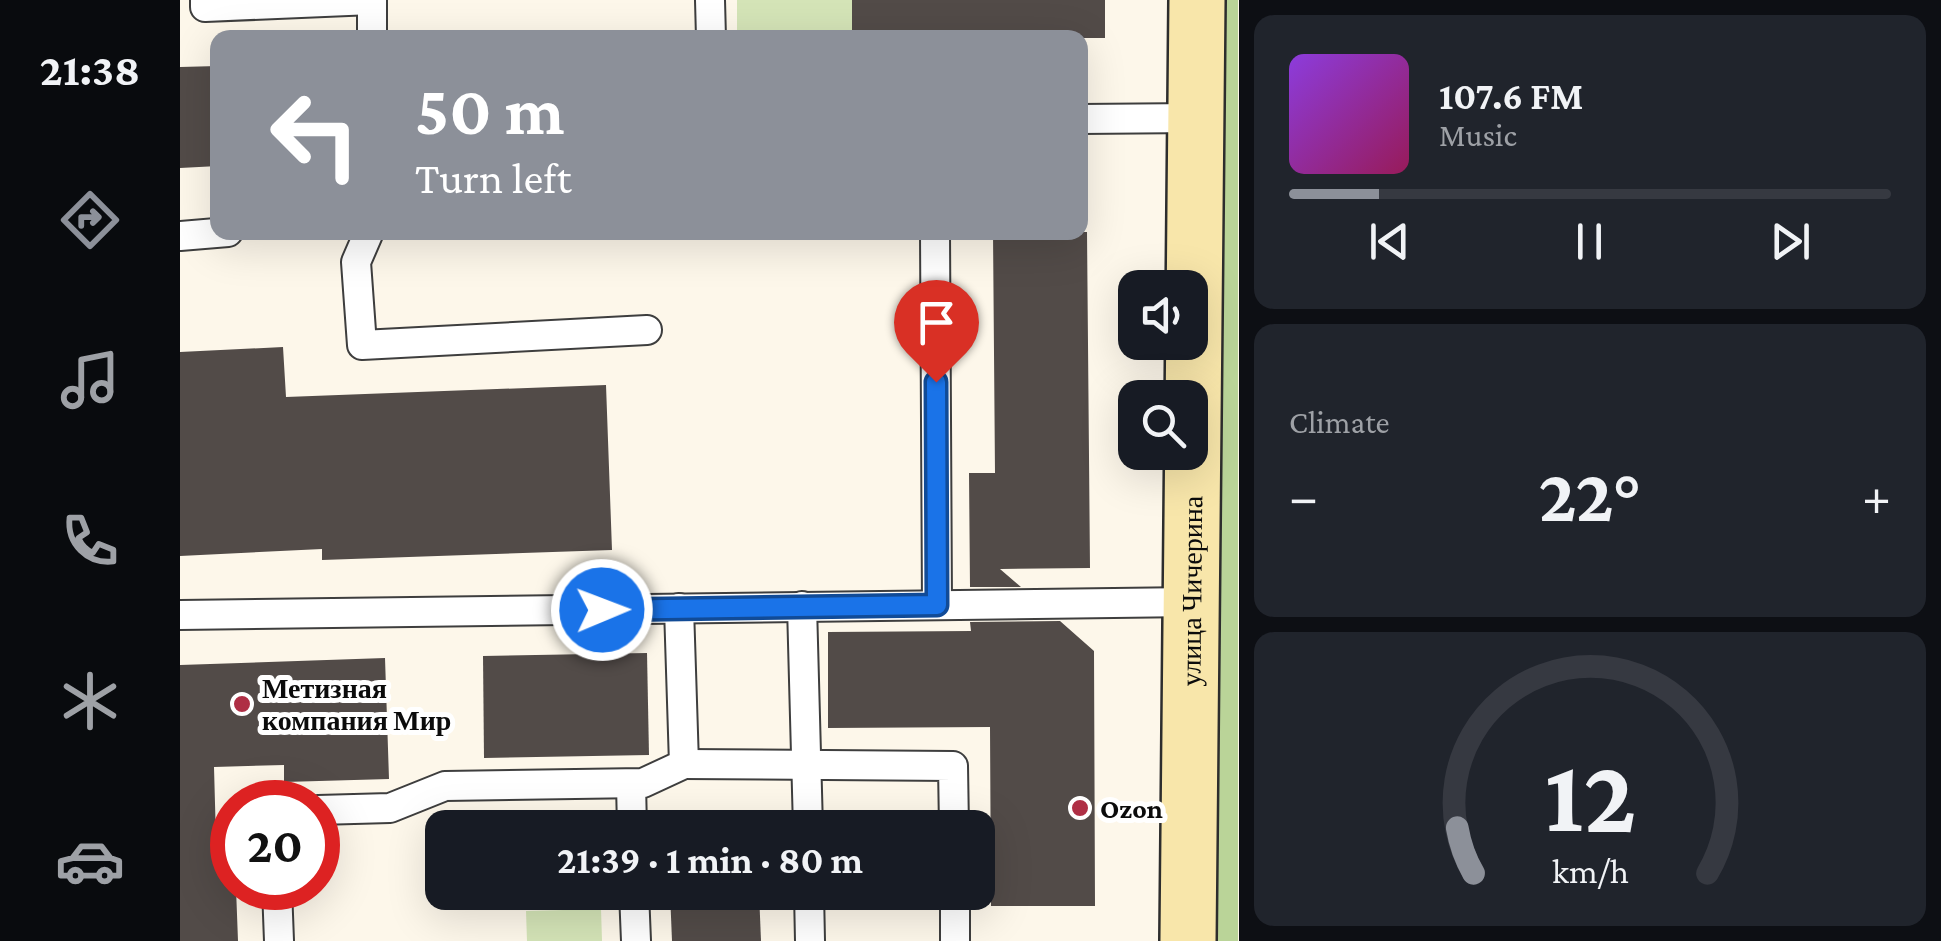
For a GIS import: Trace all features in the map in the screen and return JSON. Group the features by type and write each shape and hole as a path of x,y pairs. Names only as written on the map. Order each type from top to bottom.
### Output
{"street":[{"name":"улица Чичерина","path":"1188,941 1197,0"}],"lane":[{"path":"205,0 206,7 372,0 372,30"},
{"path":"710,0 711,30"},
{"path":"1088,119 1196,118"},
{"path":"180,236 210,234"},
{"path":"366,240 356,262 362,345 646,330"},
{"path":"934,240 937,605"},
{"path":"180,615 1192,602"},
{"path":"802,606 807,810"},
{"path":"679,608 684,764"},
{"path":"340,809 390,808 445,786 642,783 684,764 953,766 954,810"},
{"path":"631,784 632,810"},
{"path":"278,910 279,941"},
{"path":"635,910 636,941"},
{"path":"809,910 810,941"},
{"path":"955,910 956,941"}],"green space":[{"path":"737,0 852,0 852,30 737,30"},
{"path":"1197,0 1238,0 1238,941 1188,941 1193,470 1208,470 1208,380 1193,380 1194,360 1208,360 1208,270 1194,270"},
{"path":"601,910 602,941 527,941 526,911"}],"building":[{"path":"852,0 1105,0 1105,38 1088,38 1088,30 852,30"},
{"path":"210,66 210,166 180,168 180,67"},
{"path":"993,240 1087,240 1090,568 1000,569 1021,587 970,587 969,473 995,473"},
{"path":"283,347 286,397 606,385 612,550 322,560 322,549 180,556 180,352"},
{"path":"1060,621 1094,651 1095,906 995,906 990,727 828,728 828,632 971,631 970,622"},
{"path":"647,653 649,755 484,758 483,656"},
{"path":"385,658 389,779 284,780 284,765 214,767 214,780 210,780 210,910 237,910 238,941 180,941 180,665"},
{"path":"671,910 760,910 761,941 672,941"}],"place":[{"name":"Метизная компания Мир","path":"242,704"},
{"name":"Ozon","path":"1080,808"}],"route":[{"path":"602,610 937,605 936,382"}]}
